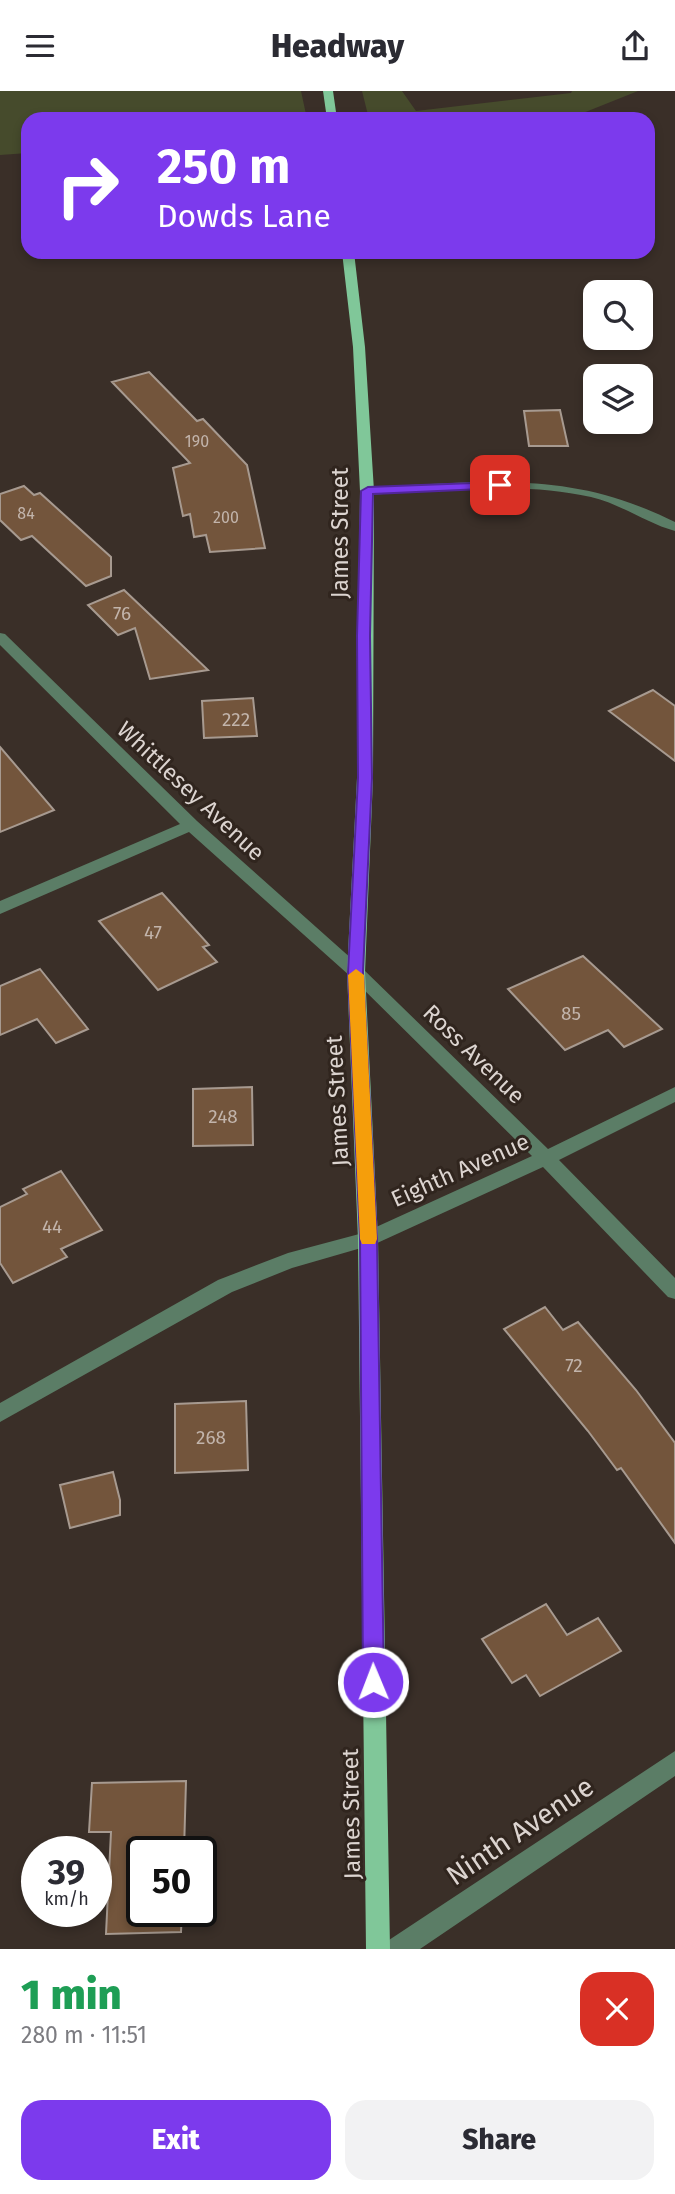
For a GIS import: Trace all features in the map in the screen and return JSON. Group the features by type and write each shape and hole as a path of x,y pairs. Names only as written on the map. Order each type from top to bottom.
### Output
{"main road":[{"path":"328,91 331,112"},
{"name":"James Street","path":"349,259 359,347 368,491 364,636 365,778 356,972 368,1239 378,1949"}],"street":[{"path":"368,491 500,485 580,491 633,507 675,527"},
{"name":"Whittlesey Avenue","path":"0,637 191,825 356,972"},
{"path":"0,908 191,825"},
{"name":"Ross Avenue","path":"356,972 546,1159 675,1291"},
{"name":"Eighth Avenue","path":"0,1413 225,1286 288,1261 368,1239 546,1159 675,1094"},
{"name":"Ninth Avenue","path":"398,1949 675,1762"}],"green space":[{"path":"0,91 301,91 306,112 21,112 21,154 0,155"},
{"path":"362,91 402,91 416,111 572,91 638,91 586,112 367,112"}],"building":[{"path":"149,372 197,421 203,419 247,465 265,548 210,552 206,535 194,537 190,514 183,516 173,468 190,463 112,382"},
{"path":"560,410 568,446 529,446 524,411"},
{"path":"24,486 34,495 40,493 111,557 111,576 86,586 32,536 21,540 0,520 0,494"},
{"path":"124,590 208,670 150,679 135,628 118,635 88,605"},
{"path":"653,690 675,706 675,761 609,711"},
{"path":"253,698 257,736 204,738 202,701"},
{"path":"0,747 54,810 0,832"},
{"path":"162,893 209,945 203,947 217,962 158,990 99,921"},
{"path":"583,956 662,1029 624,1047 608,1030 565,1050 508,989"},
{"path":"40,969 88,1029 56,1043 37,1019 0,1035 0,986"},
{"path":"252,1087 253,1145 193,1146 193,1089"},
{"path":"61,1171 102,1230 61,1249 67,1257 13,1283 0,1263 0,1207 27,1194 23,1189"},
{"path":"545,1307 563,1330 578,1322 636,1390 675,1443 675,1543 621,1468 617,1470 504,1329"},
{"path":"246,1401 248,1470 175,1473 175,1404"},
{"path":"113,1472 120,1500 120,1515 70,1528 60,1485"},
{"path":"546,1604 567,1635 598,1618 621,1651 540,1696 526,1675 512,1683 482,1639"},
{"path":"186,1781 184,1836 126,1836 126,1927 181,1927 181,1932 106,1934 106,1927 112,1927 112,1836 111,1832 89,1832 92,1783"}],"slow traffic":[{"path":"356,975 368,1239"}],"route":[{"path":"373,1682 368,1239 356,972 365,778 364,636 368,491 500,485"}]}
